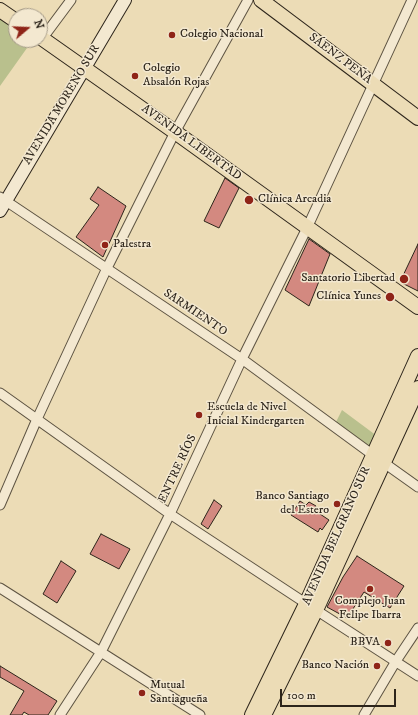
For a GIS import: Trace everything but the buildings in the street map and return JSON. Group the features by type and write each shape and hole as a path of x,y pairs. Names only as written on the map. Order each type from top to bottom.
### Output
{"main road":[{"name":"SÁENZ PEÑA","path":"262,0 418,118"},
{"name":"AVENIDA LIBERTAD","path":"48,43 175,132 418,307"},
{"name":"AVENIDA BELGRANO SUR","path":"264,715 378,459 418,356"},
{"name":"AVENIDA BELGRANO SUR","path":"378,459 418,388"},
{"name":"AVENIDA BELGRANO SUR","path":"252,715 311,607"}],"street":[{"path":"48,29 71,0"},
{"name":"AVENIDA MORENO SUR","path":"2,203 125,0"},
{"path":"0,505 37,419 107,268 175,132 248,0"},
{"name":"ENTRE RÍOS","path":"60,715 101,652 170,514 242,359 307,228 412,0"},
{"name":"SARMIENTO","path":"2,203 107,268 242,359 418,487"},
{"path":"0,393 170,514 418,676"},
{"path":"0,588 200,715"},
{"path":"364,715 396,661 418,628"}],"green space":[{"path":"0,19 8,24 8,48 27,48 0,86"},
{"path":"342,410 377,436 370,452 334,426"}],"place":[{"name":"Colegio Nacional","path":"172,35"},
{"name":"Colegio Absalón Rojas","path":"135,76"},
{"name":"Clínica Arcadia","path":"249,200"},
{"name":"Palestra","path":"105,245"},
{"name":"Santatorio Libertad","path":"404,279"},
{"name":"Clínica Yunes","path":"390,297"},
{"name":"Escuela de Nivel Inicial Kindergarten","path":"199,415"},
{"name":"Banco Santiago del Estero","path":"337,504"},
{"name":"Complejo Juan Felipe Ibarra","path":"370,589"},
{"name":"BBVA","path":"388,643"},
{"name":"Banco Nación","path":"377,666"},
{"name":"Mutual Santiagueña","path":"142,693"}]}
